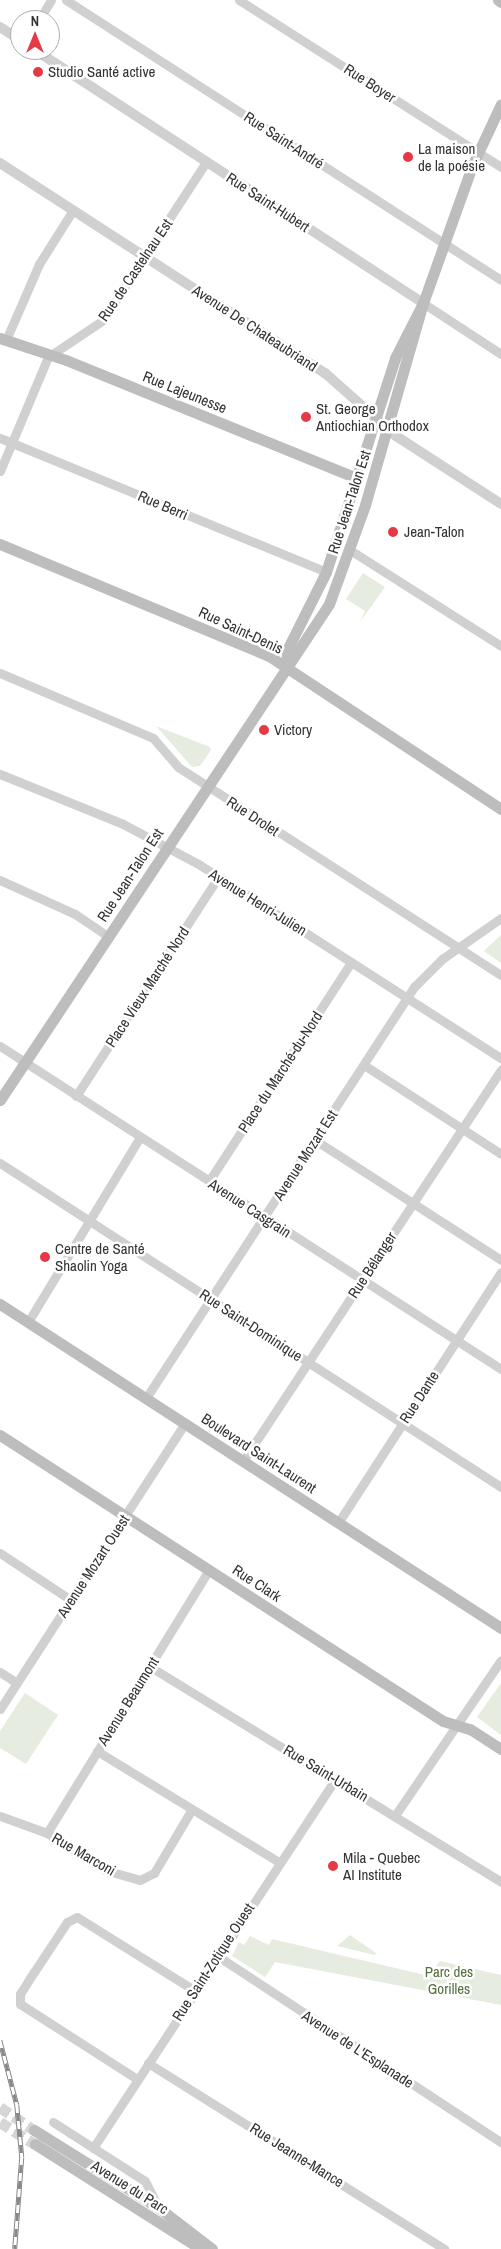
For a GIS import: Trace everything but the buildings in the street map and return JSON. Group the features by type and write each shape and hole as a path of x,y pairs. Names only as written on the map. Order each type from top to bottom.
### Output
{"main road":[{"name":"Rue Jean-Talon Est","path":"284,667 296,659 324,613 350,550 388,428 423,304 478,152 501,104"},
{"name":"Rue Jean-Talon Est","path":"0,1100 284,667 288,648 326,572 395,358 423,304"},
{"name":"Rue Lajeunesse","path":"3,339 48,357 66,360 357,478"},
{"name":"Rue Saint-Denis","path":"0,544 245,646 284,667 501,809"},
{"name":"Boulevard Saint-Laurent","path":"0,1304 501,1628"},
{"name":"Rue Clark","path":"0,1435 443,1721 457,1725 501,1749"},
{"name":"Avenue du Parc","path":"34,2130 159,2208 211,2249"},
{"name":"Avenue du Parc","path":"35,2144 195,2245 211,2249"}],"street":[{"name":"Rue Saint-André","path":"66,0 501,280"},
{"name":"Rue Boyer","path":"239,0 501,167"},
{"name":"Rue Saint-Hubert","path":"50,60 501,354"},
{"name":"Rue de Castelnau Est","path":"48,357 100,322 206,162"},
{"name":"Avenue De Chateaubriand","path":"0,163 325,373 376,415 388,428 501,504"},
{"path":"3,339 41,259 73,210"},
{"path":"0,471 48,357"},
{"name":"Rue Berri","path":"0,438 326,572"},
{"path":"350,550 501,646"},
{"name":"Rue Drolet","path":"0,673 148,735 175,765 501,975"},
{"name":"Avenue Henri-Julien","path":"0,774 123,824 218,877 501,1058"},
{"name":"Place Vieux Marché Nord","path":"76,1096 218,877"},
{"path":"0,880 75,914 108,936"},
{"path":"459,948 501,918"},
{"name":"Avenue Mozart Est","path":"146,1398 407,998 432,968 459,948"},
{"name":"Place du Marché-du-Nord","path":"209,1181 351,962"},
{"name":"Avenue Casgrain","path":"0,1046 501,1369"},
{"path":"364,1065 501,1154"},
{"name":"Rue Bélanger","path":"243,1461 501,1068"},
{"path":"28,1322 140,1137"},
{"path":"315,1140 501,1260"},
{"name":"Rue Saint-Dominique","path":"0,1163 402,1424 501,1486"},
{"name":"Rue Dante","path":"338,1522 501,1272"},
{"name":"Avenue Mozart Ouest","path":"0,1709 185,1423"},
{"path":"0,1554 71,1600"},
{"name":"Avenue Beaumont","path":"46,1833 209,1570"},
{"path":"396,1814 501,1660"},
{"name":"Rue Saint-Urbain","path":"149,1666 396,1814 501,1882"},
{"path":"0,1672 17,1683"},
{"path":"97,1751 279,1862"},
{"name":"Rue Saint-Zotique Ouest","path":"93,2148 216,1956 336,1778"},
{"name":"Rue Marconi","path":"0,1816 46,1833 105,1870 140,1880 154,1873 192,1809"},
{"path":"137,2079 19,2000 73,1916 194,1990"},
{"name":"Avenue de L'Esplanade","path":"216,1956 501,2142"},
{"name":"Rue Jeanne-Mance","path":"148,2063 445,2249"},
{"name":"Avenue du Parc","path":"52,2122 145,2181 159,2208"}],"green space":[{"path":"363,573 385,587 360,622 365,611 346,599"},
{"path":"156,726 210,747 211,750 200,766 192,767"},
{"path":"501,935 501,963 484,951"},
{"path":"501,1683 501,1735 477,1717"},
{"path":"25,1693 58,1715 26,1764 0,1748 0,1731"},
{"path":"350,1935 376,1953 375,1955 337,1946"},
{"name":"Parc des Gorilles","path":"250,1936 269,1945 272,1939 429,1976 440,1961 501,1975 501,2005 275,1962 265,1977 232,1956 239,1942 244,1945"}],"tunnel":[{"path":"0,2107 34,2130"},
{"path":"0,2122 35,2144"}],"railway":[{"path":"0,2040 17,2105 22,2157 15,2249"}],"place":[{"name":"Studio Santé active","path":"38,72"},
{"name":"La maison de la poésie","path":"408,157"},
{"name":"St. George Antiochian Orthodox","path":"306,417"},
{"name":"Jean-Talon","path":"393,532"},
{"name":"Victory","path":"264,730"},
{"name":"Centre de Santé Shaolin Yoga","path":"45,1257"},
{"name":"Mila - Quebec AI Institute","path":"333,1866"}]}
